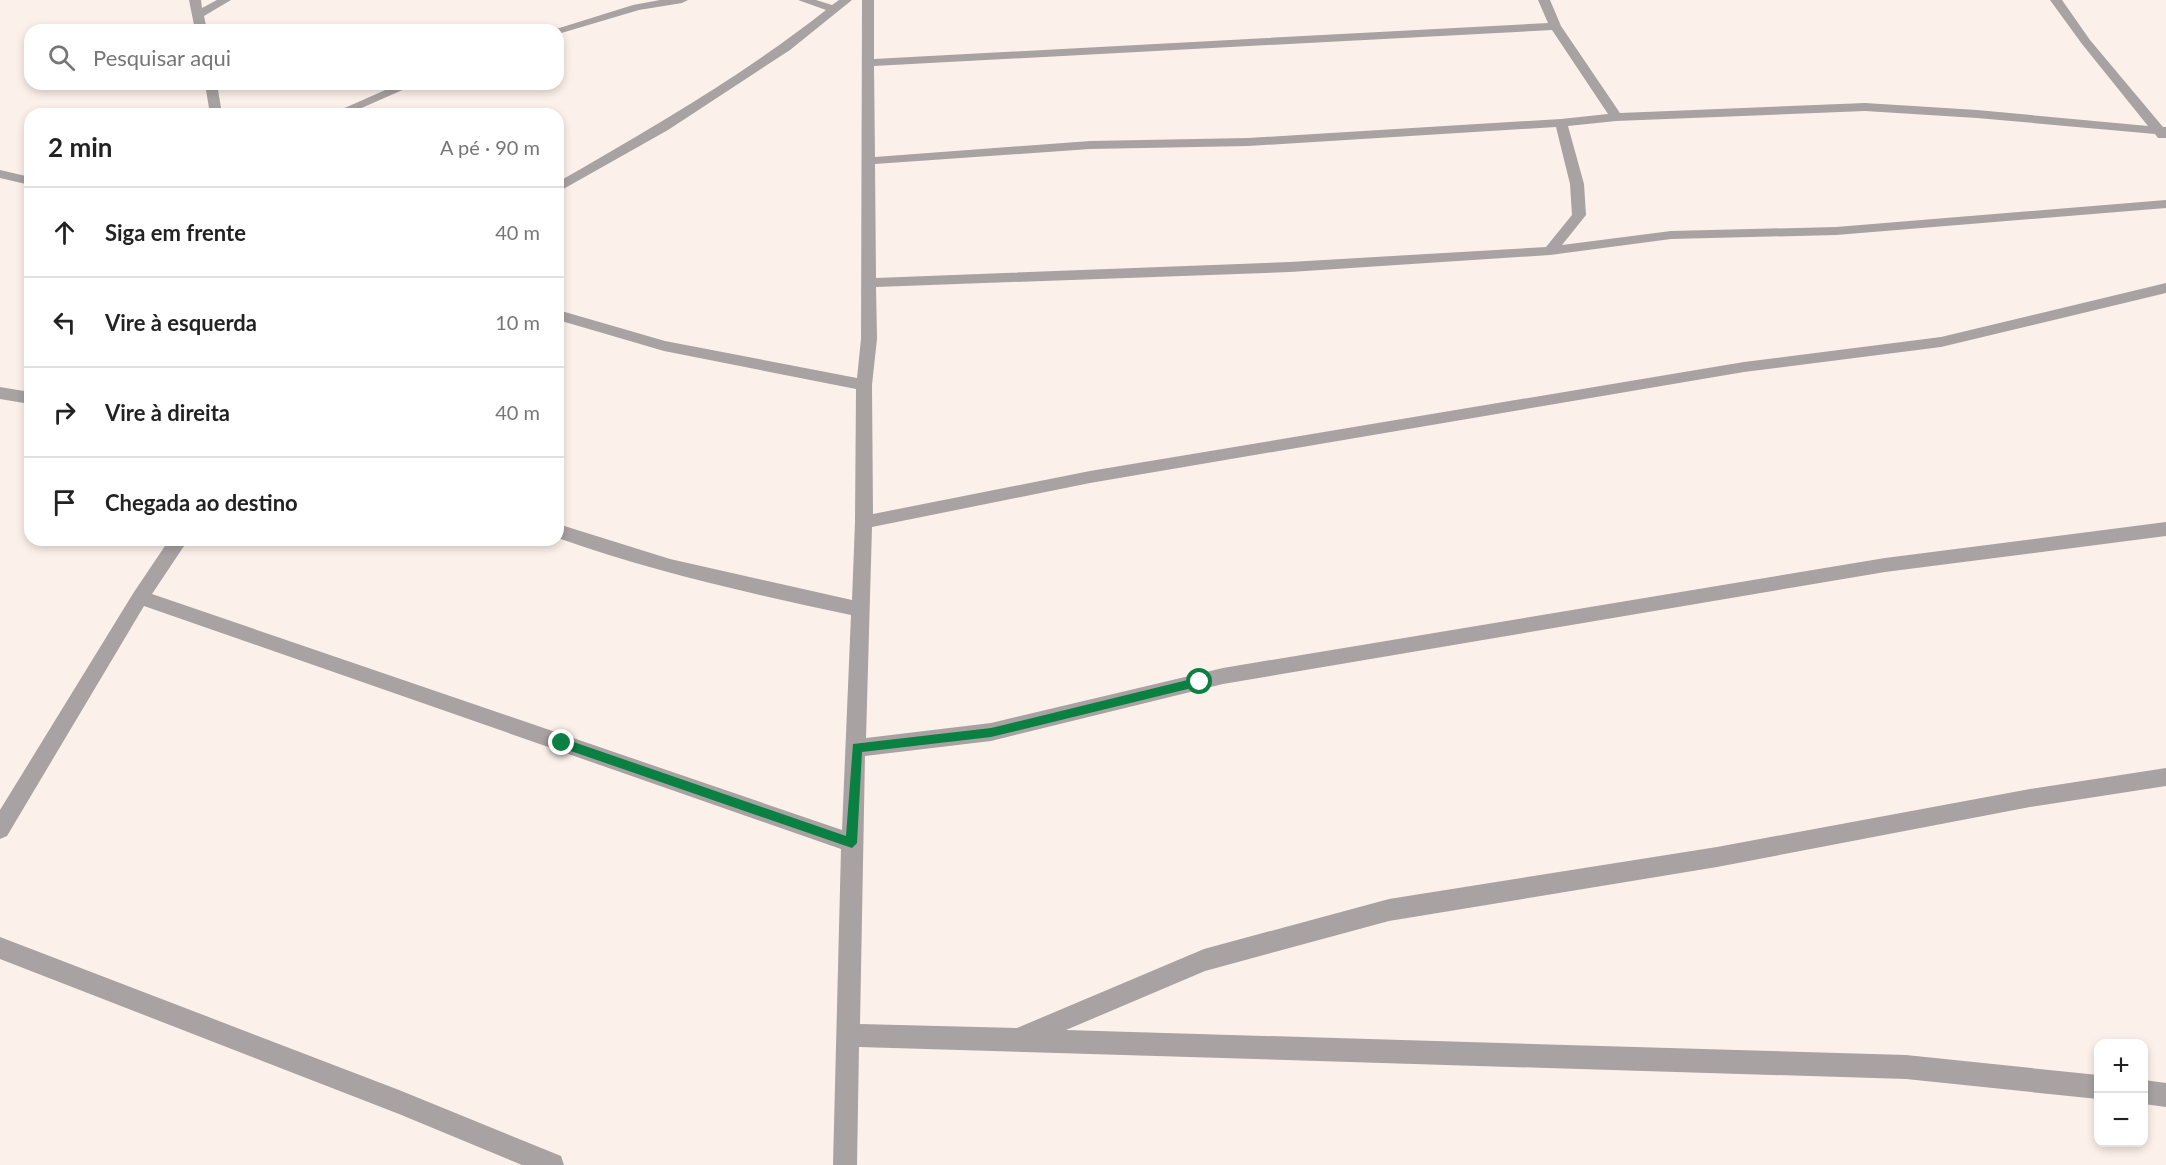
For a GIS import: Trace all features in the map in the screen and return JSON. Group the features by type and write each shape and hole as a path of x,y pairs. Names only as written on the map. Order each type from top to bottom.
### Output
{"street":[{"path":"195,0 200,24"},
{"path":"198,15 225,0"},
{"path":"564,29 637,7 682,0"},
{"path":"804,0 833,9"},
{"path":"564,185 663,127 786,47 846,0"},
{"path":"846,1165 852,843 862,610 864,385 869,339 868,0"},
{"path":"1545,0 1555,26 1616,117"},
{"path":"2056,0 2086,42 2164,134"},
{"path":"868,63 1555,26"},
{"path":"212,90 215,108"},
{"path":"352,108 395,90"},
{"path":"868,161 1090,145 1248,142 1561,123 1616,117 1865,107 1977,114 2164,134"},
{"path":"1550,251 1579,215 1577,184 1561,123"},
{"path":"0,174 24,180"},
{"path":"868,283 1290,267 1550,251 1671,236 1836,231 2166,204"},
{"path":"864,522 1090,477 1709,373 1941,342 2166,288"},
{"path":"564,317 664,346 864,385"},
{"path":"0,393 24,397"},
{"path":"857,748 991,732 1223,676 1885,565 2166,529"},
{"path":"564,533 592,544 713,578 862,610"},
{"path":"0,829 140,597 175,546"},
{"path":"140,597 852,843"},
{"path":"1019,1038 1204,960 1389,910 1717,857 2030,798 2166,777"},
{"path":"0,948 399,1102 552,1165"},
{"path":"850,1035 1019,1038 1906,1067 2094,1087"},
{"path":"2148,1093 2166,1095"}],"route":[{"path":"562,743 852,843 857,748 991,732 1200,682"}]}
